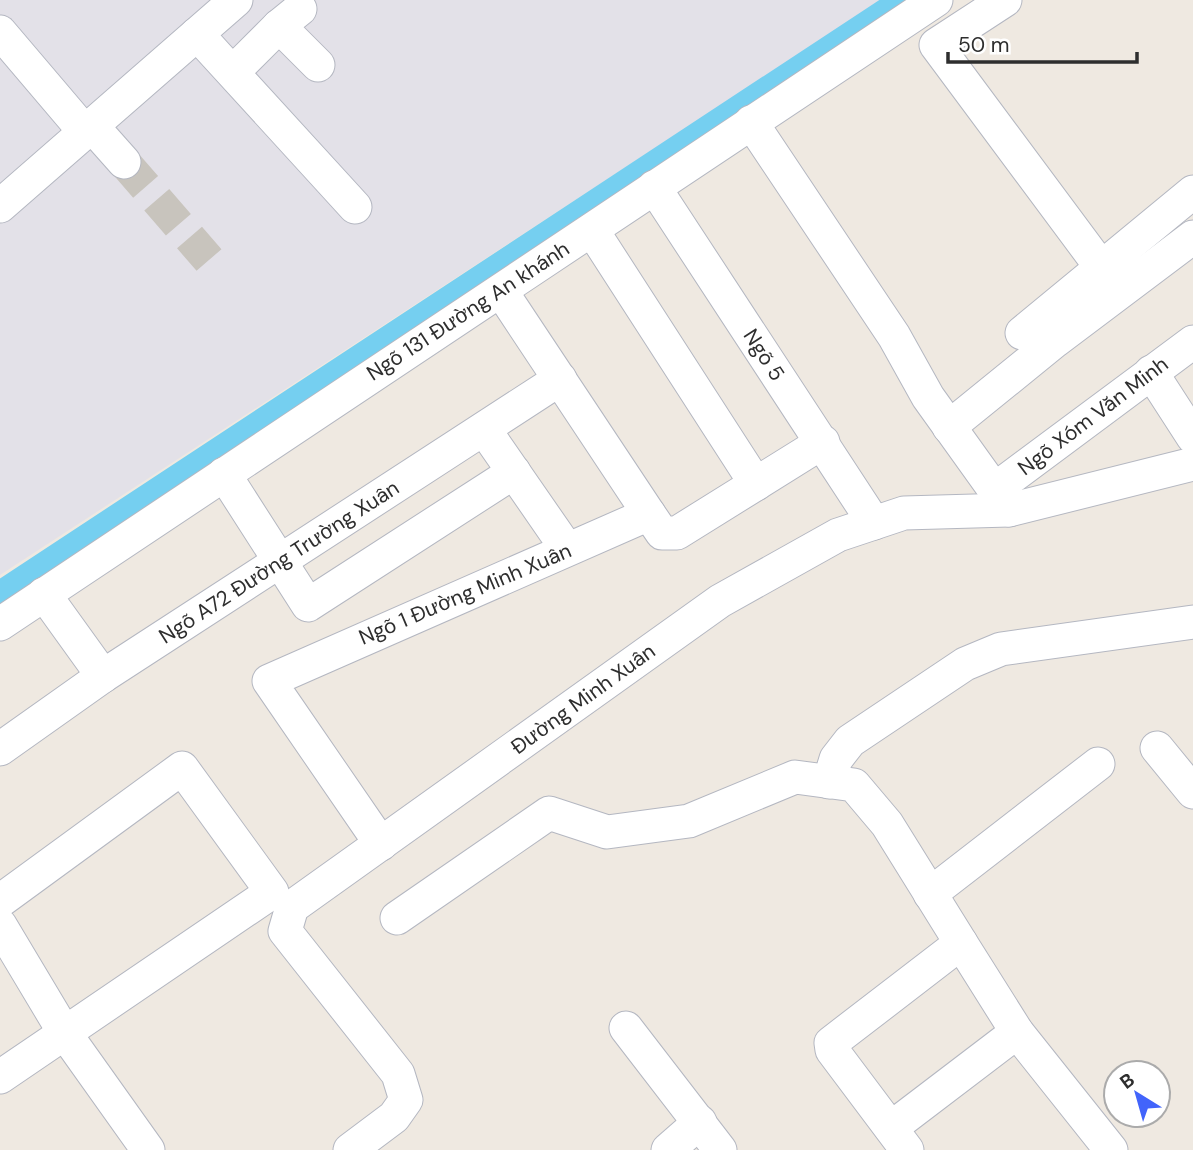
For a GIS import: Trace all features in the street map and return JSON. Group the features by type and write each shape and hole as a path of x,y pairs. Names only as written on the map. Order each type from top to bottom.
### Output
{"street":[{"path":"0,206 236,0"},
{"name":"Ngõ 131 Đường An khánh","path":"0,624 936,0"},
{"path":"1005,0 936,45 1101,267"},
{"path":"233,72 289,18 318,65"},
{"path":"0,32 89,129 124,162"},
{"path":"197,34 355,207"},
{"path":"751,122 894,336 928,397 1001,500"},
{"name":"Ngõ 5","path":"654,187 874,523"},
{"path":"1022,333 1193,192"},
{"path":"592,230 756,484"},
{"path":"949,427 1055,341 1193,237"},
{"path":"501,291 662,533 677,533 823,442"},
{"name":"Ngõ Xóm Văn Minh","path":"1001,500 1151,372 1193,342"},
{"path":"1151,372 1193,437"},
{"name":"Ngõ A72 Đường Trường Xuân","path":"0,749 103,676 560,379"},
{"path":"484,429 567,549"},
{"name":"Đường Minh Xuân","path":"350,1150 394,1116 406,1100 398,1074 285,931 292,907 720,601 838,535 904,513 1001,500 1193,464"},
{"path":"309,605 514,472"},
{"path":"224,474 339,648"},
{"name":"Ngõ 1 Đường Minh Xuân","path":"381,844 269,681 649,514"},
{"path":"44,594 103,676"},
{"path":"1111,1150 1017,1032 883,820 842,783 836,759 850,741 965,664 1001,649 1193,622"},
{"path":"1157,748 1193,793"},
{"path":"930,894 1098,764"},
{"path":"0,901 182,768 272,892 0,1077"},
{"path":"397,918 549,813 607,832 689,821 795,777 842,783"},
{"path":"0,925 64,1032 148,1150"},
{"path":"961,943 831,1043 832,1050 899,1139 1017,1032"},
{"path":"626,1028 720,1150"},
{"path":"668,1150 700,1122"}],"shaded area":[{"path":"0,0 882,0 0,575"}],"waterway":[{"path":"0,594 903,0"}],"tunnel":[{"path":"124,162 209,260"}]}
